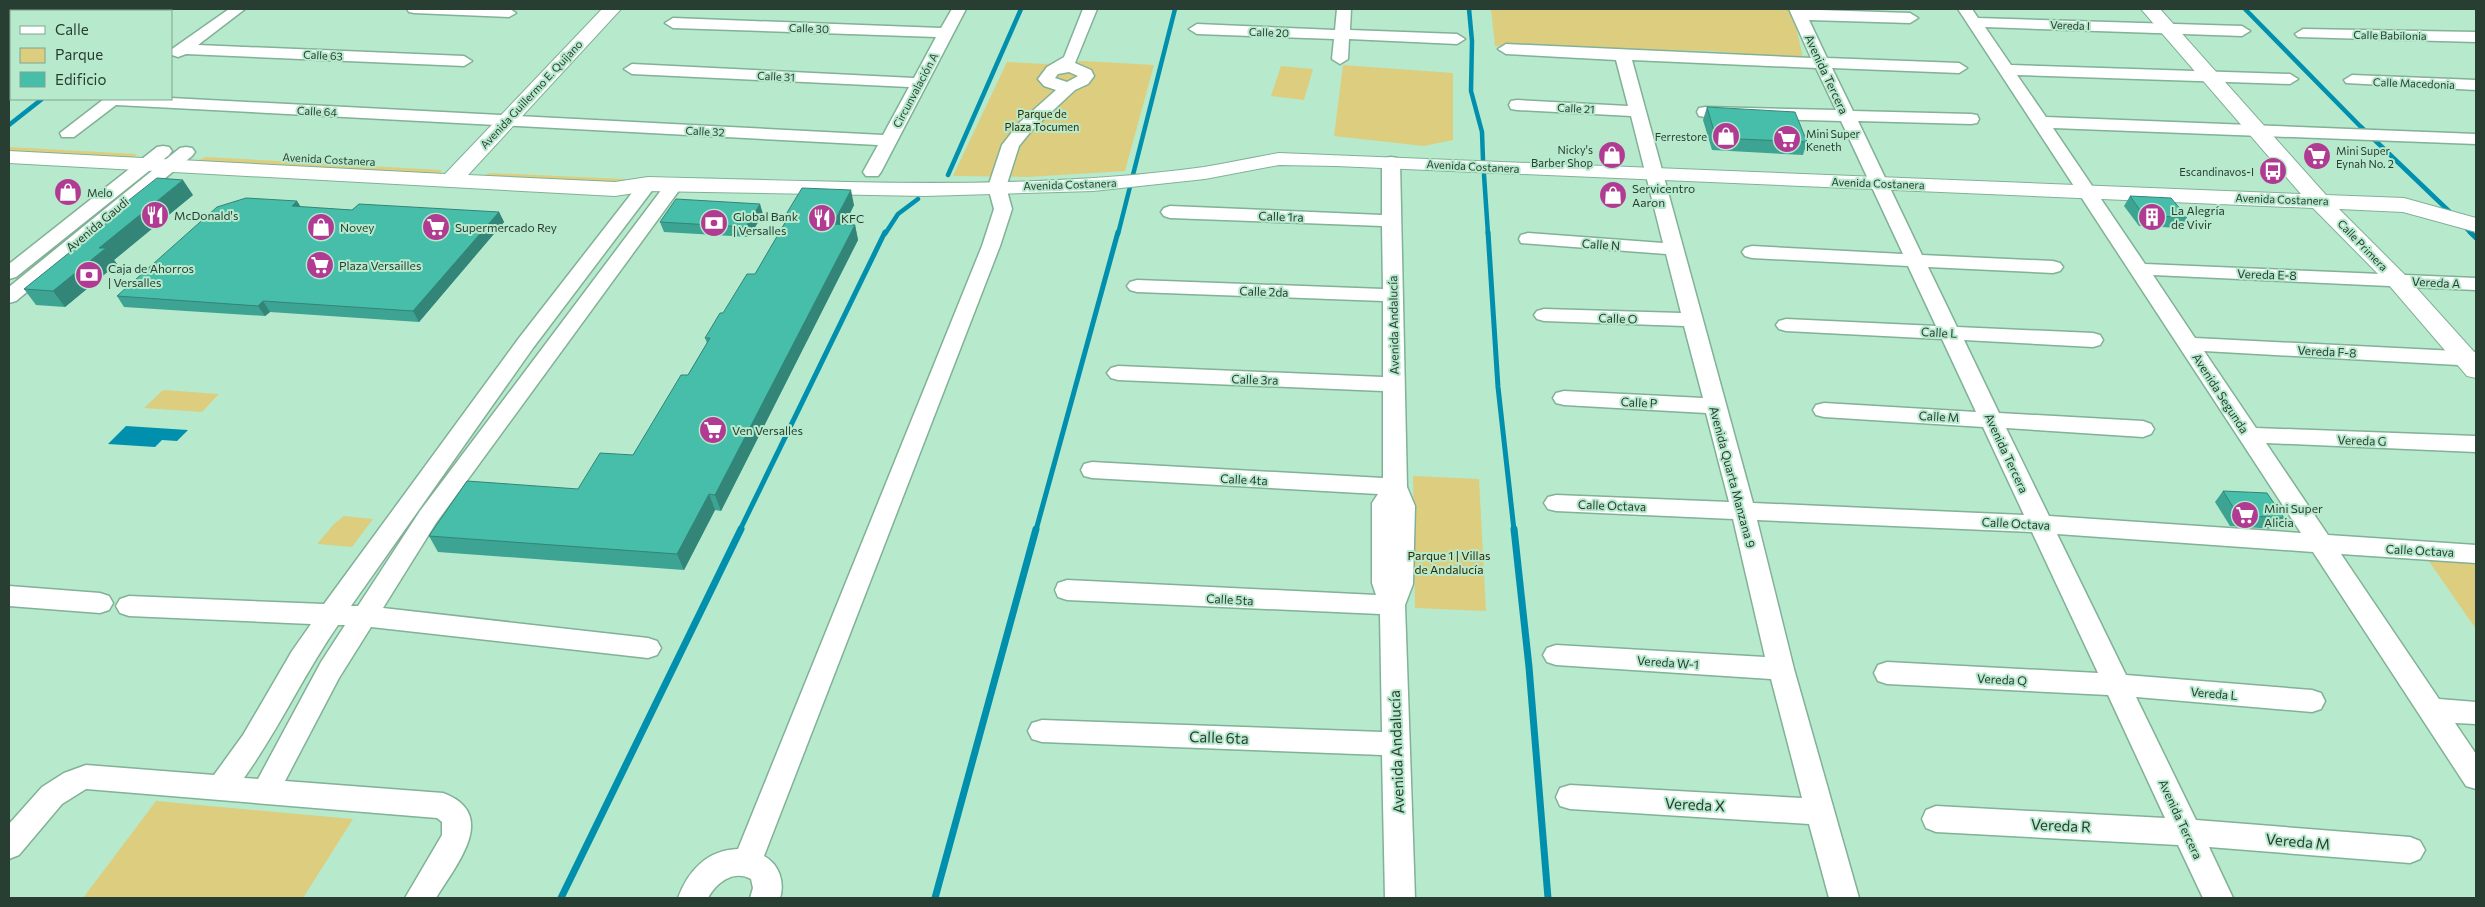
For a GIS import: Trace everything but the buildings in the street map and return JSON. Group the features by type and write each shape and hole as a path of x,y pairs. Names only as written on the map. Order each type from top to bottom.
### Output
{"street":[{"path":"177,53 238,9"},
{"path":"414,9 509,13"},
{"name":"Avenida Guillermo E. Quijano","path":"465,174 612,9"},
{"name":"Avenida Guillermo E. Quijano","path":"514,121 626,9"},
{"name":"Circunvalación A","path":"872,172 959,9"},
{"path":"1069,65 1090,9"},
{"path":"1340,59 1344,9"},
{"name":"Calle Primera","path":"2150,9 2318,200 2396,279 2473,362"},
{"path":"1798,12 1910,18"},
{"name":"Avenida Tercera","path":"1798,12 1948,332 2218,898"},
{"name":"Vereda I","path":"1969,16 2242,31"},
{"name":"Avenida Segunda","path":"1969,16 2476,778"},
{"name":"Calle 30","path":"673,22 945,33"},
{"name":"Calle 20","path":"1197,28 1457,39"},
{"name":"Calle Babilonia","path":"2303,34 2476,37"},
{"path":"1506,49 1823,64 1959,68"},
{"name":"Calle 63","path":"177,53 464,62"},
{"name":"Avenida Quarta Manzana 9","path":"1623,55 1636,111 1742,510 1781,669 1844,898"},
{"path":"746,862 990,246 1003,209 997,187 1017,135 1062,88 1081,82 1086,76 1069,65"},
{"path":"1062,88 1046,79 1049,72 1069,65"},
{"name":"Calle 31","path":"632,69 920,83"},
{"path":"2005,70 2290,79"},
{"name":"Calle Macedonia","path":"2352,80 2476,85"},
{"path":"68,133 112,100"},
{"name":"Calle 64","path":"131,100 514,121"},
{"name":"Calle 21","path":"1517,105 1636,111"},
{"path":"1704,112 1971,119"},
{"name":"Calle 32","path":"514,121 889,140"},
{"path":"2040,122 2476,139"},
{"name":"Avenida Costanera","path":"9,142 173,156 465,174 615,189 648,184 803,188 997,187 1119,182 1205,173 1279,159 2404,204 2471,223"},
{"name":"Avenida Costanera","path":"9,157 146,164 173,156"},
{"name":"Avenida Gaudi","path":"9,297 173,156"},
{"name":"Avenida Andalucía","path":"1391,162 1395,487 1403,506 1401,584 1392,605 1400,898"},
{"name":"Avenida Gaudi","path":"9,273 146,164"},
{"path":"221,788 253,743 323,615 386,536 456,437 648,184"},
{"path":"265,792 330,670 428,517 674,185"},
{"name":"Calle 1ra","path":"1170,212 1391,221"},
{"name":"Calle N","path":"1528,239 1673,248"},
{"path":"1752,252 2053,267"},
{"name":"Vereda E-8","path":"2138,269 2396,279"},
{"name":"Vereda A","path":"2396,279 2476,284"},
{"name":"Calle 2da","path":"1137,286 1392,295"},
{"name":"Calle O","path":"1544,315 1692,320"},
{"name":"Calle L","path":"1786,325 2093,340"},
{"name":"Vereda F-8","path":"2189,344 2473,362"},
{"name":"Calle 3ra","path":"1118,373 1393,384"},
{"name":"Calle P","path":"1564,398 1715,406"},
{"name":"Calle M","path":"1824,410 2143,429"},
{"name":"Vereda G","path":"2248,435 2476,444"},
{"path":"456,437 486,439"},
{"name":"Calle 4ta","path":"1092,470 1395,487"},
{"name":"Calle Octava","path":"1556,503 2041,524 2321,545 2476,554"},
{"name":"Calle 5ta","path":"1067,590 1392,605"},
{"path":"9,596 100,603"},
{"path":"129,606 364,616 648,648"},
{"name":"Vereda W-1","path":"1556,655 1781,669"},
{"name":"Vereda Q","path":"1887,673 2117,685"},
{"name":"Vereda L","path":"2117,685 2312,701"},
{"path":"2432,710 2476,713"},
{"name":"Calle 6ta","path":"1042,731 1396,744"},
{"path":"9,846 51,795 71,781 86,777 443,806 458,817 456,837 420,898"},
{"name":"Vereda X","path":"1570,797 1821,812"},
{"name":"Vereda R","path":"1936,819 2187,832"},
{"name":"Vereda M","path":"2187,832 2410,850"},
{"path":"693,898 702,880 711,871 735,862 746,862 762,871 767,879 768,888 765,898"}],"green space":[{"path":"9,9 79,9 10,10 9,75"},
{"path":"1491,9 1792,9 1803,58 1709,51 1495,46"},
{"name":"Parque de Plaza Tocumen","path":"1083,61 1154,65 1125,171 1028,177 953,176 1007,62 1046,64"},
{"path":"1343,65 1453,73 1453,140 1424,146 1334,136"},
{"path":"1281,66 1313,69 1304,100 1271,96"},
{"path":"9,147 137,155 131,158 9,152"},
{"path":"206,157 442,171 436,175 199,162 198,160"},
{"path":"489,173 625,179 627,181 624,184 483,176"},
{"path":"163,390 219,394 202,412 144,408"},
{"name":"Parque 1 | Villas de Andalucía","path":"1413,476 1479,479 1486,611 1415,608"},
{"path":"344,516 373,519 352,547 317,544 334,524"},
{"path":"2428,560 2476,562 2476,629"},
{"path":"156,801 353,819 303,898 83,898"}],"water":[{"path":"126,426 188,430 177,441 162,440 155,447 108,444"}],"waterway":[{"path":"948,175 1021,9"},
{"path":"1118,234 1175,9"},
{"path":"1469,9 1472,41 1471,91 1482,132 1483,160"},
{"path":"2245,9 2360,126 2453,215"},
{"path":"9,125 41,100"},
{"path":"1484,175 1488,234"},
{"path":"885,234 898,214 918,199"},
{"path":"2463,225 2476,238"},
{"path":"740,530 885,232"},
{"path":"1036,530 1118,232"},
{"path":"1488,232 1498,387 1514,530"},
{"path":"561,898 741,529"},
{"path":"935,898 1036,529"},
{"path":"1514,529 1529,667 1548,898"}],"place":[{"name":"Ferrestore","path":"1726,136"},
{"name":"Mini Super Keneth","path":"1787,139"},
{"name":"Nicky's Barber Shop","path":"1612,155"},
{"name":"Mini Super Eynah No. 2","path":"2317,156"},
{"name":"Escandinavos-I","path":"2273,171"},
{"name":"Melo","path":"68,192"},
{"name":"Servicentro Aaron","path":"1613,195"},
{"name":"McDonald's","path":"155,215"},
{"name":"La Alegría de Vivir","path":"2152,217"},
{"name":"KFC","path":"822,218"},
{"name":"Global Bank | Versalles","path":"714,223"},
{"name":"Novey","path":"321,227"},
{"name":"Supermercado Rey","path":"436,227"},
{"name":"Plaza Versailles","path":"320,265"},
{"name":"Caja de Ahorros | Versalles","path":"89,275"},
{"name":"Ven Versalles","path":"713,430"},
{"name":"Mini Super Alicia","path":"2245,515"}]}
